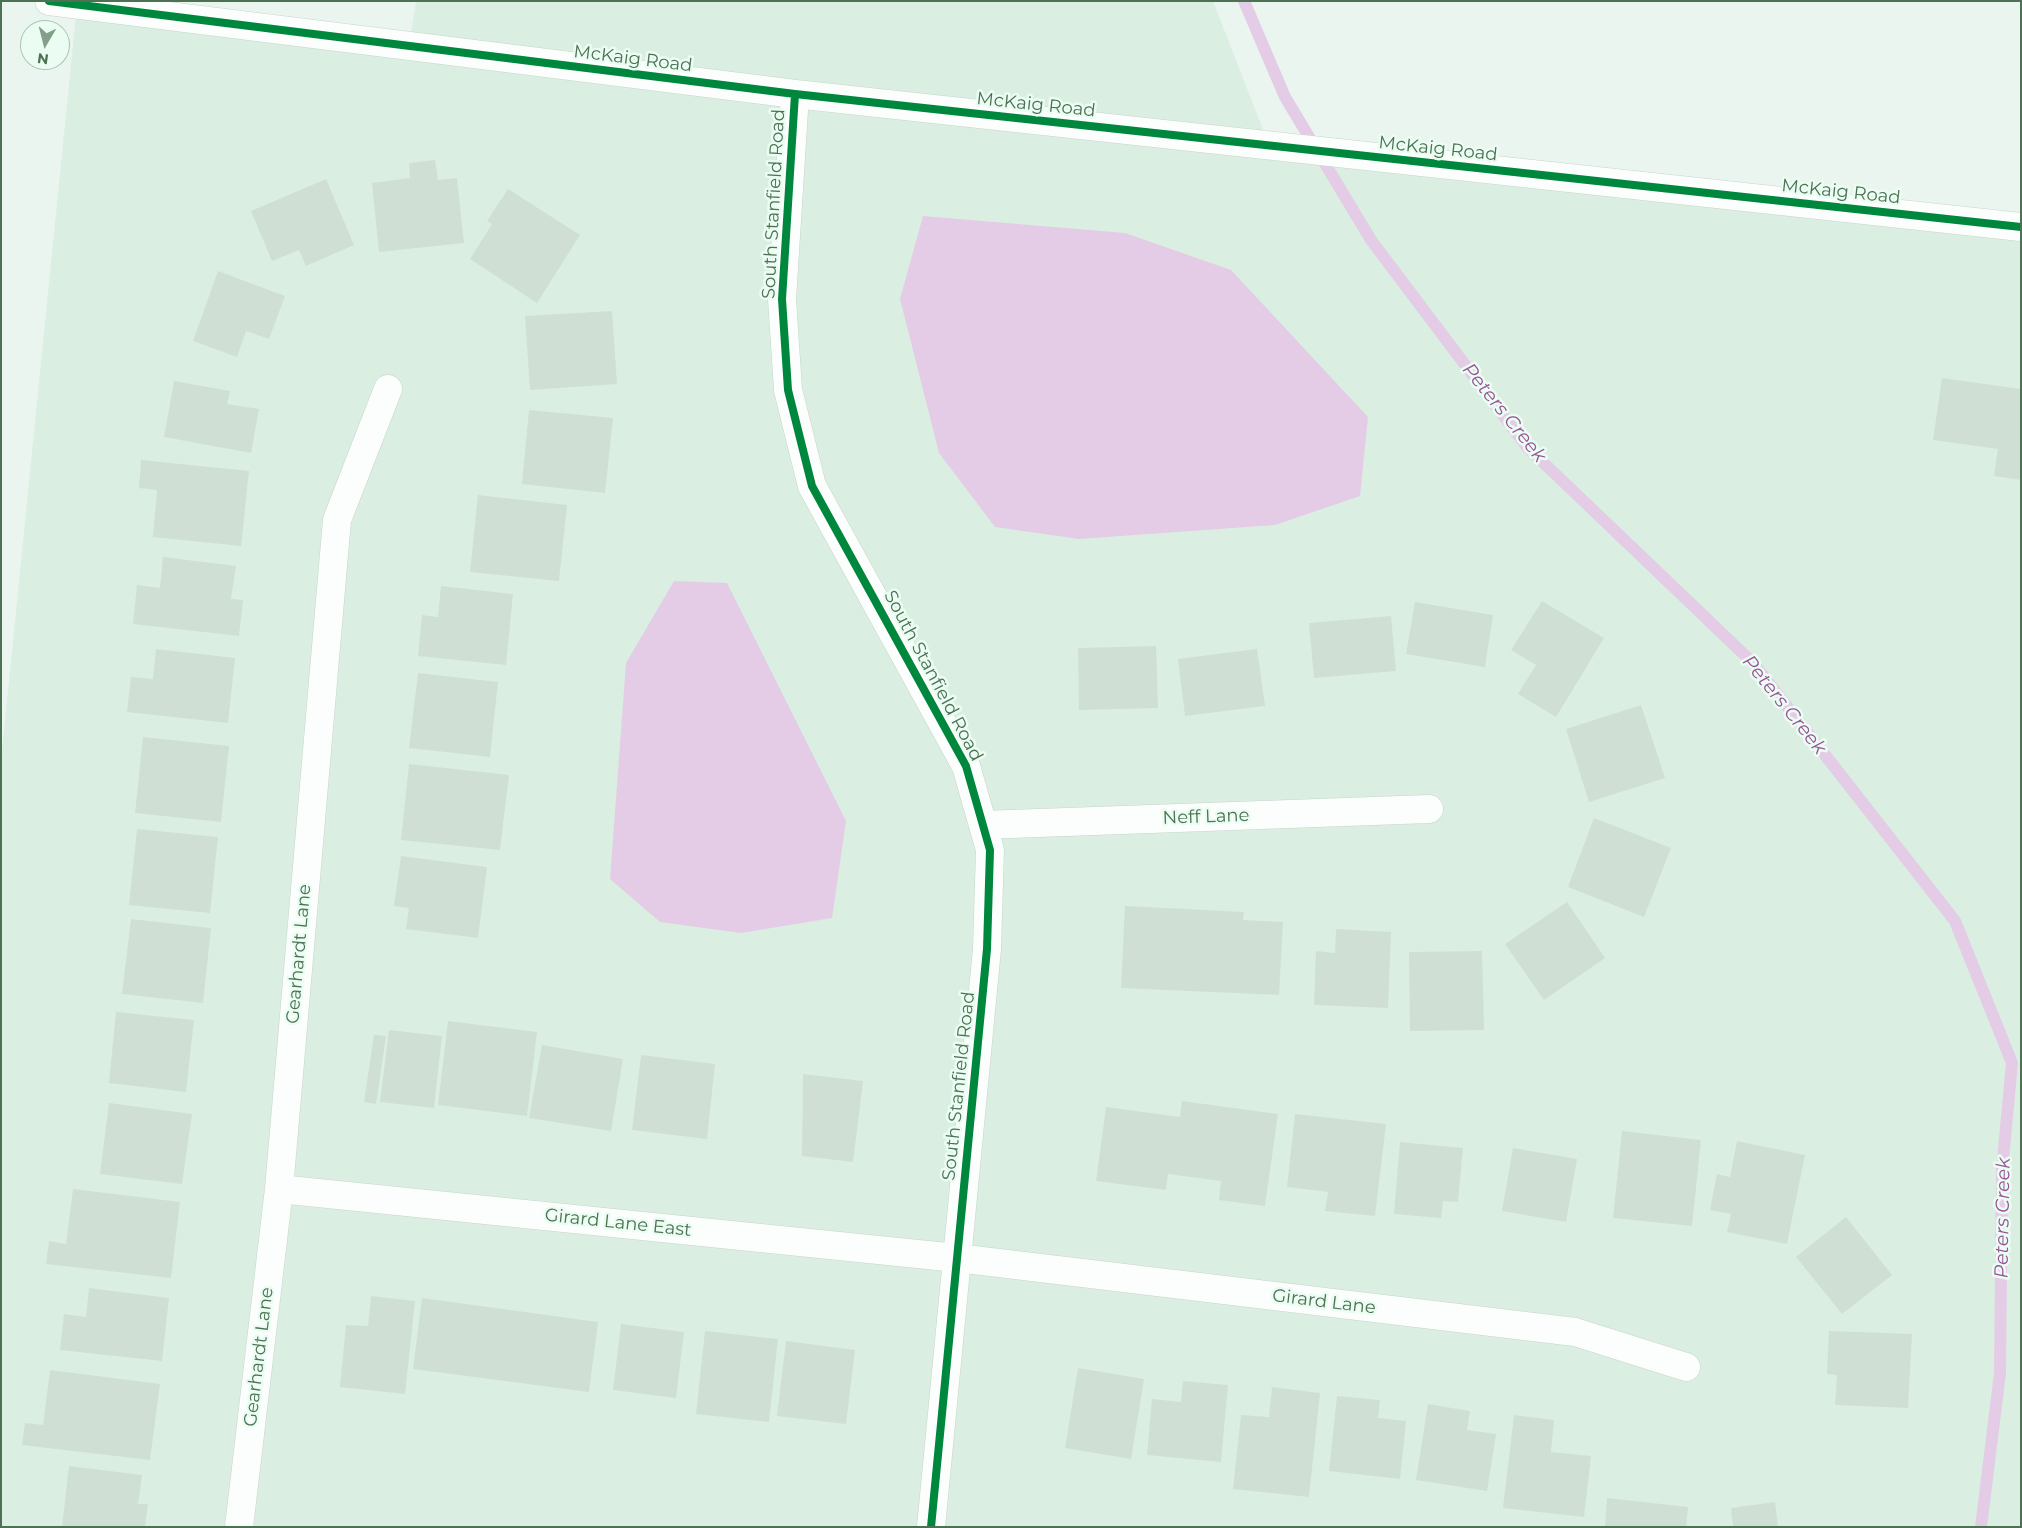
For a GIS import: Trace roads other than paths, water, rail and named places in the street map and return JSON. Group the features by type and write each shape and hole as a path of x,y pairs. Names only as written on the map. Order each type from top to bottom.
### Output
{"street":[{"name":"McKaig Road","path":"48,1 795,94 2021,227"},
{"name":"South Stanfield Road","path":"795,94 782,299 788,390 812,486 966,766 990,850 987,949 931,1527"},
{"name":"Gearhardt Lane","path":"238,1527 279,1189 337,520 388,389"},
{"name":"Neff Lane","path":"983,825 1430,809"},
{"name":"Girard Lane East","path":"279,1189 957,1258"},
{"name":"Girard Lane","path":"957,1258 1575,1332 1686,1367"}],"waterway":[{"name":"Peters Creek","path":"1244,1 1285,97 1371,240 1527,447 1753,663 1955,921 2012,1063 2002,1170 2000,1373 1981,1527"}]}
